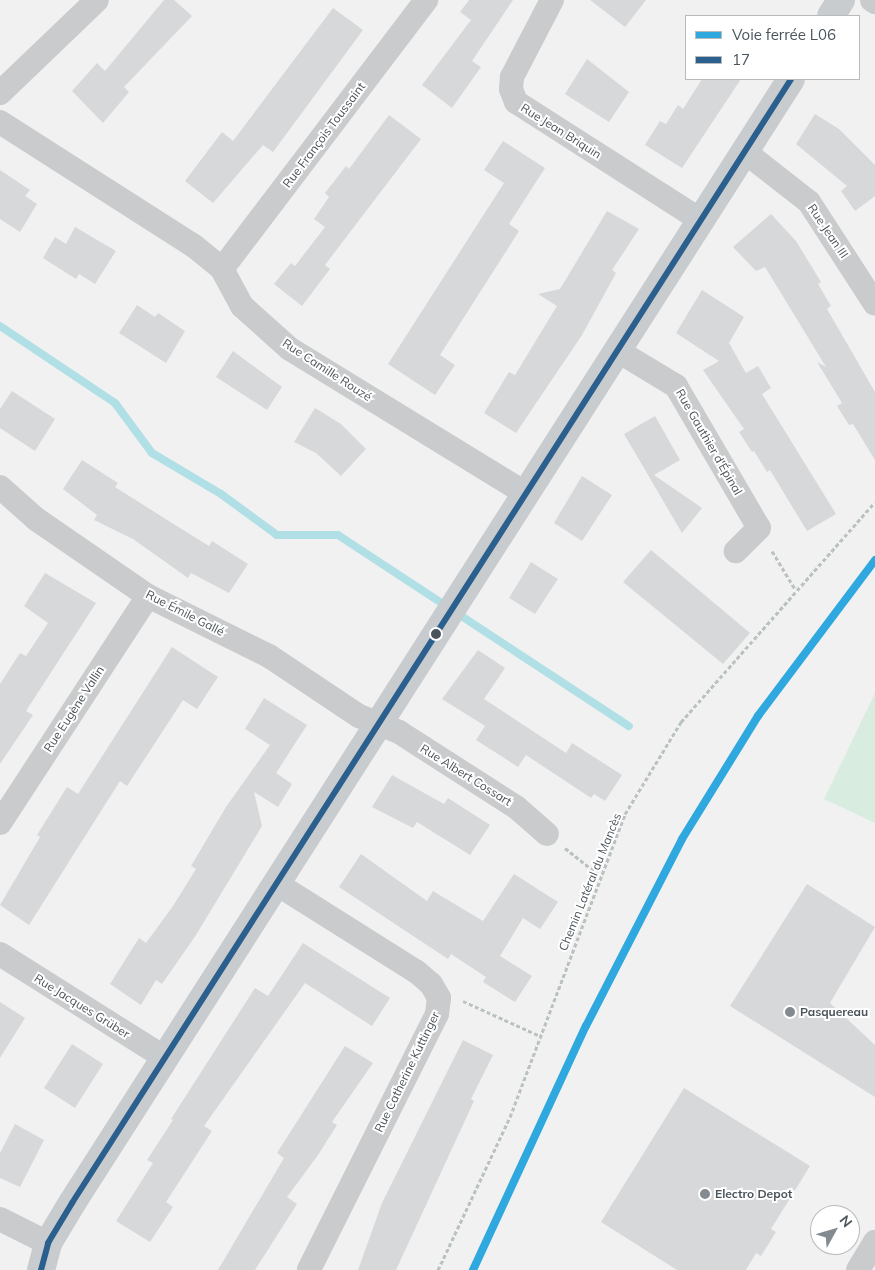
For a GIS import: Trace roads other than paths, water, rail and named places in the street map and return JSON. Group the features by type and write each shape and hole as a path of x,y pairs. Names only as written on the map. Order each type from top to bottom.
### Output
{"street":[{"path":"0,93 97,0"},
{"name":"Rue François Toussaint","path":"222,269 426,0"},
{"name":"Rue Jean Briquin","path":"552,0 512,77 510,89 516,102 702,221"},
{"path":"832,15 841,0"},
{"path":"41,1270 48,1243 790,80"},
{"name":"Rue Camille Rouzé","path":"0,122 194,246 222,269 242,306 290,348 527,494"},
{"name":"Rue Jean III","path":"745,152 809,202 875,304"},
{"name":"Rue Gauthier d'Épinal","path":"618,352 676,386 759,528 736,551"},
{"name":"Rue Émile Gallé","path":"0,487 36,519 148,596 269,656 359,716 380,724"},
{"name":"Rue Eugène Vallin","path":"0,823 148,596"},
{"name":"Rue Albert Cossart","path":"380,724 399,732 516,807 547,834"},
{"name":"Rue Catherine Kuttinger","path":"277,884 417,972 431,984 439,998 437,1014 308,1270"},
{"name":"Rue Jacques Grüber","path":"0,954 165,1058"},
{"path":"0,1219 48,1243"},
{"path":"858,1270 875,1242"}],"waterway":[{"path":"0,326 115,403 152,453 221,494 277,535 338,535 629,726"}],"rail line":[{"name":"L06","path":"473,1270 586,1026 682,839 758,716 875,560"}],"place":[{"name":"Pasquereau","path":"790,1012"},
{"name":"Electro Depot","path":"705,1194"}]}
